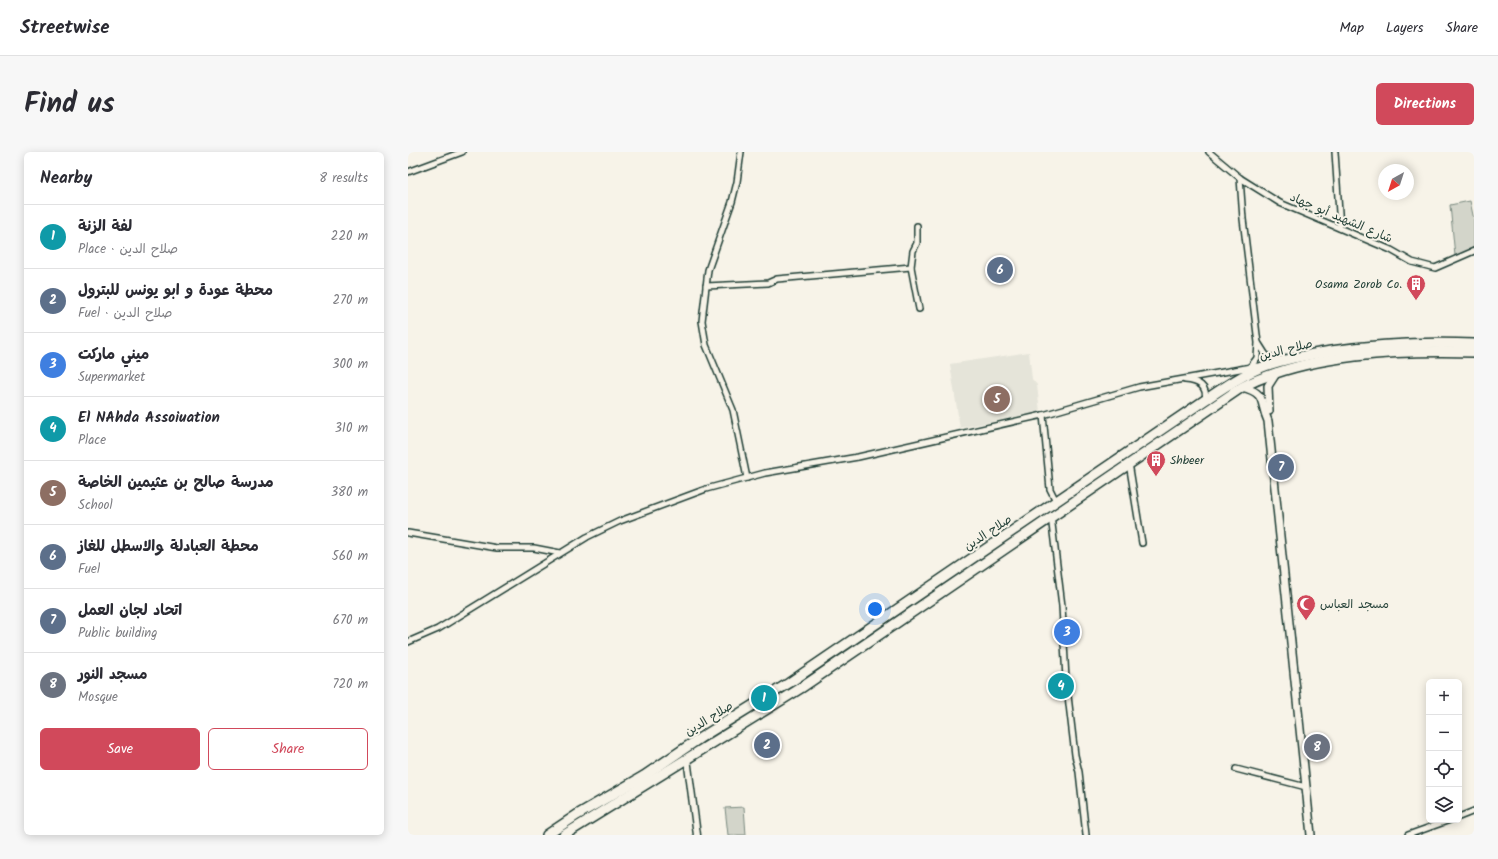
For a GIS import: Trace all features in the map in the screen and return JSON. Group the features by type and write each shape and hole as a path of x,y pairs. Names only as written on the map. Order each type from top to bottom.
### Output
{"highway":[{"name":"صلاح الدين","path":"564,835 816,678 1014,544 1051,516 1242,387 1277,372 1417,342 1474,344"},
{"path":"1415,352 1412,347 1417,342"},
{"name":"صلاح الدين","path":"547,835 644,776 811,668 1238,379 1267,365 1322,353 1386,349 1415,352 1474,352"},
{"path":"937,583 944,587 941,593"},
{"path":"811,668 812,677 816,678"}],"main road":[{"path":"1277,372 1268,386 1268,421 1311,835"},
{"path":"1242,387 1260,394 1268,421"}],"street":[{"path":"408,172 462,152"},
{"path":"741,152 737,182 732,202 712,256 706,286 702,321 706,345 733,410 747,478"},
{"name":"شارع الشهيد أبو جهاد","path":"1210,152 1240,178 1280,203 1340,228 1412,262 1435,268 1474,251"},
{"path":"1335,152 1340,228"},
{"path":"1240,178 1243,219 1258,343 1257,358 1252,365 1248,367"},
{"path":"917,226 917,243 913,251 911,267 919,309"},
{"path":"706,286 768,283 777,280 911,267"},
{"path":"1258,343 1266,355 1280,361"},
{"path":"408,642 438,629 587,537 620,521 706,489 747,478 858,457 1043,415 1138,387 1248,367 1267,365"},
{"path":"1178,379 1193,381 1201,384 1206,392 1205,400"},
{"path":"1043,415 1050,489 1056,502"},
{"path":"1129,463 1142,543"},
{"path":"1051,516 1062,606 1066,679 1086,835"},
{"path":"408,533 497,548 534,548 560,553"},
{"path":"687,758 697,835"},
{"path":"1236,769 1306,787"},
{"path":"1462,816 1474,811"},
{"path":"1408,835 1442,823"}],"shaded area":[{"path":"1470,201 1474,220 1474,248 1455,256 1450,205"},
{"path":"1029,352 1032,379 1037,385 1040,412 960,428 950,364"},
{"path":"744,807 746,835 728,835 725,808"}],"place":[{"name":"محطة العبادلة والاسطل للغاز","path":"1000,270"},
{"name":"Osama Zorob Co.","path":"1416,301"},
{"name":"مدرسة صالح بن عثيمين الخاصة","path":"997,399"},
{"name":"اتحاد لجان العمل","path":"1281,467"},
{"name":"Shbeer","path":"1156,477"},
{"name":"مسجد العباس","path":"1306,621"},
{"name":"ميني ماركت","path":"1067,632"},
{"name":"El NAhda Assoiuation","path":"1061,686"},
{"name":"لفة الزنة","path":"764,698"},
{"name":"محطة عودة و ابو يونس للبترول","path":"767,745"},
{"name":"مسجد النور","path":"1317,747"}]}
